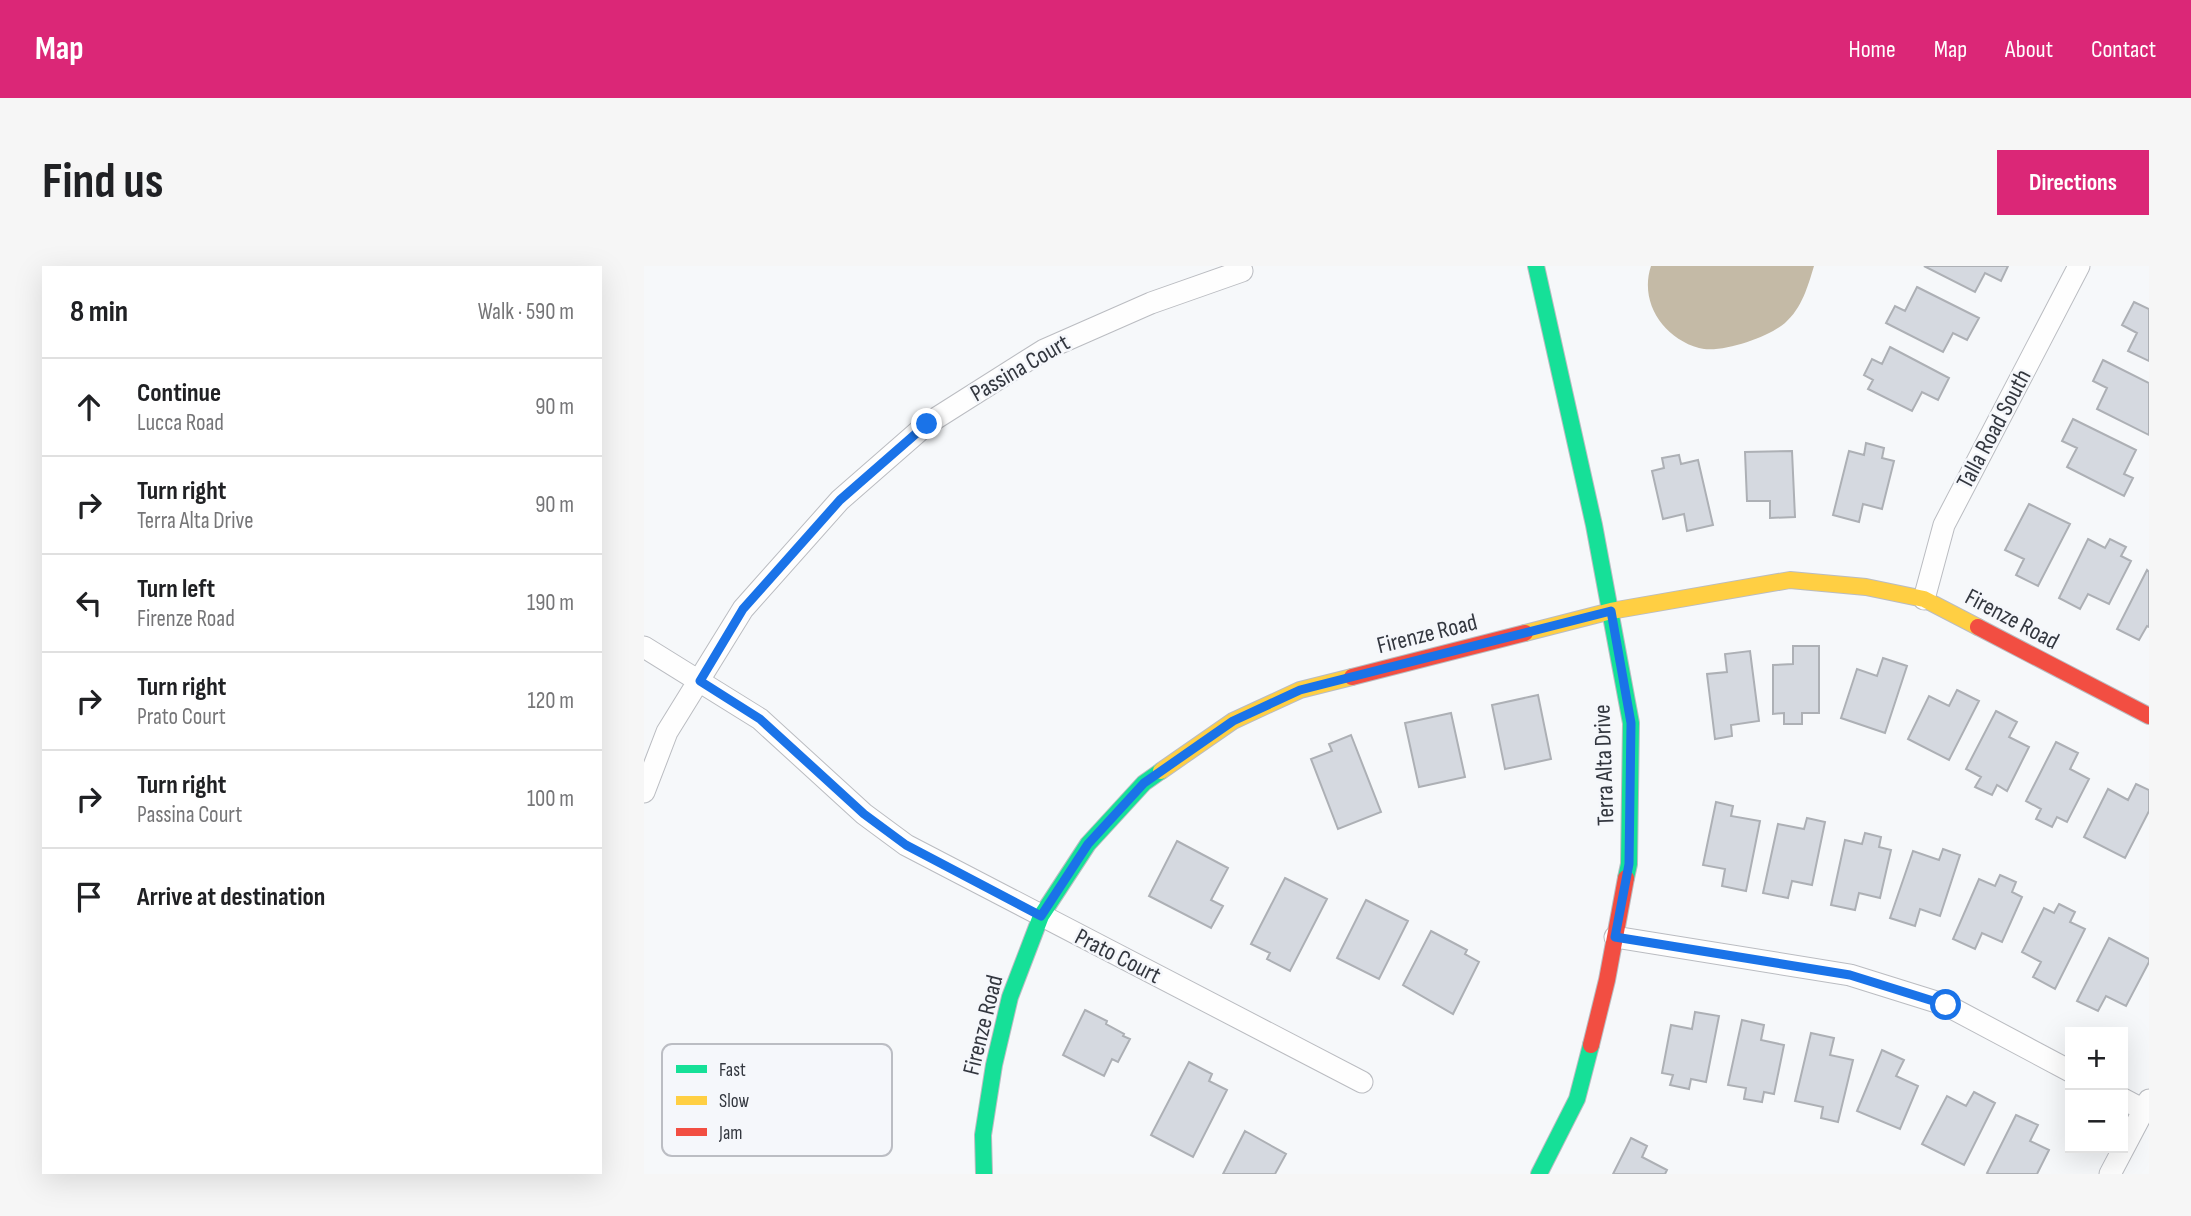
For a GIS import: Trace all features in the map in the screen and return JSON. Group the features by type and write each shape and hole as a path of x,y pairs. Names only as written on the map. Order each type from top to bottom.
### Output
{"street":[{"name":"Terra Alta Drive","path":"1536,266 1611,611 1631,723 1629,864 1607,980 1577,1099 1539,1174"},
{"name":"Talla Road South","path":"1924,598 1944,525 2079,266"},
{"name":"Passina Court","path":"644,792 667,732 743,609 840,500 927,424 1044,350 1151,303 1242,271"},
{"name":"Firenze Road","path":"984,1174 983,1135 994,1065 1010,997 1041,916 1088,844 1144,783 1233,721 1300,690 1611,611 1790,580 1866,587 1924,598 2149,716"},
{"name":"Prato Court","path":"644,647 760,719 864,814 906,845 1362,1082"},
{"path":"1615,937 1850,975 1946,1005 2065,1068"},
{"path":"2110,1174 2146,1105 2128,1100"}],"shaded area":[{"path":"1651,266 1814,266 1800,304 1785,323 1744,343 1708,349 1686,343 1675,336 1657,317 1648,293"}],"building":[{"path":"1924,266 2008,266 2001,281 1985,273 1975,292"},
{"path":"1917,287 1979,318 1967,340 1953,333 1943,352 1886,323 1895,306 1905,311"},
{"path":"2134,302 2149,309 2149,361 2128,351 2137,333 2122,325"},
{"path":"1890,347 1949,378 1938,400 1922,392 1912,411 1868,389 1873,380 1864,375 1872,359 1882,364"},
{"path":"2103,360 2149,383 2149,435 2097,409 2107,388 2093,381"},
{"path":"2073,419 2136,450 2124,474 2133,478 2124,496 2067,467 2077,448 2062,441"},
{"path":"1866,443 1884,448 1882,458 1894,461 1882,509 1863,504 1859,522 1833,515 1849,451 1864,455"},
{"path":"1792,451 1795,517 1770,518 1770,501 1747,501 1745,452"},
{"path":"1679,455 1681,464 1698,460 1713,525 1687,531 1684,514 1663,519 1652,471 1664,468 1662,458"},
{"path":"2029,504 2070,524 2038,586 2016,575 2024,559 2005,550"},
{"path":"2088,539 2105,548 2110,539 2126,547 2121,556 2131,561 2109,604 2088,594 2080,609 2059,598"},
{"path":"2147,570 2149,627 2147,626 2139,640 2117,629"},
{"path":"1793,646 1819,646 1819,713 1802,713 1802,724 1784,724 1784,713 1773,714 1773,665 1793,664"},
{"path":"1750,651 1759,721 1731,725 1732,736 1715,739 1707,674 1727,672 1725,654"},
{"path":"1883,658 1907,666 1885,733 1841,718 1857,669 1877,676"},
{"path":"1957,690 1979,701 1949,760 1908,739 1929,696 1949,706"},
{"path":"1538,695 1551,759 1505,769 1492,705"},
{"path":"1996,711 2017,722 2009,737 2029,747 2007,791 1997,785 1992,795 1975,787 1981,777 1966,769"},
{"path":"1451,713 1465,777 1419,787 1405,723"},
{"path":"1351,735 1381,812 1338,829 1311,759 1332,751 1329,744"},
{"path":"2056,742 2078,753 2070,769 2089,779 2067,822 2057,817 2052,827 2036,819 2041,809 2026,801"},
{"path":"2136,784 2149,790 2149,811 2125,858 2084,837 2108,789 2128,800"},
{"path":"1716,802 1733,806 1731,816 1760,821 1746,891 1722,886 1725,869 1703,865"},
{"path":"1807,818 1825,822 1812,885 1792,881 1788,898 1763,893 1778,824 1804,829"},
{"path":"1865,833 1881,837 1879,847 1891,850 1880,898 1859,893 1855,910 1831,905 1845,840 1862,844"},
{"path":"1177,841 1228,868 1211,900 1223,906 1211,928 1149,896"},
{"path":"1943,849 1960,855 1940,916 1920,909 1915,926 1890,918 1913,851 1939,860"},
{"path":"2000,875 2016,882 2012,892 2022,897 2002,942 1982,933 1975,949 1953,939 1979,879 1995,886"},
{"path":"1285,878 1327,899 1290,971 1267,959 1270,953 1251,944"},
{"path":"1366,900 1408,921 1379,979 1337,958"},
{"path":"2059,904 2075,912 2070,922 2085,929 2055,989 2033,977 2041,962 2022,952 2044,908 2054,913"},
{"path":"1431,931 1467,950 1465,954 1479,962 1453,1014 1403,985"},
{"path":"2109,938 2149,959 2149,962 2126,1006 2106,996 2098,1011 2077,1001"},
{"path":"1085,1010 1107,1021 1106,1024 1130,1039 1118,1062 1112,1059 1104,1076 1063,1055"},
{"path":"1695,1012 1719,1016 1706,1082 1691,1079 1689,1089 1670,1085 1673,1075 1662,1073 1671,1025 1692,1029"},
{"path":"1742,1020 1764,1025 1761,1040 1784,1045 1774,1094 1764,1092 1762,1102 1744,1099 1746,1088 1728,1085"},
{"path":"1811,1033 1834,1038 1830,1055 1853,1060 1838,1122 1821,1118 1823,1107 1795,1101"},
{"path":"1882,1050 1904,1060 1896,1076 1918,1086 1900,1129 1857,1111"},
{"path":"1189,1062 1212,1074 1209,1081 1227,1090 1193,1157 1151,1135"},
{"path":"1974,1092 1995,1103 1964,1165 1922,1144 1947,1096 1966,1106"},
{"path":"2016,1115 2038,1125 2030,1141 2049,1150 2037,1174 1989,1174 1987,1173"},
{"path":"1245,1131 1286,1154 1275,1174 1223,1174"},
{"path":"1631,1138 1647,1146 1642,1157 1667,1170 1665,1174 1613,1174"}],"traffic: fast":[{"path":"1536,266 1594,525 1631,723 1629,864 1626,878"},
{"path":"984,1174 983,1135 994,1065 1010,997 1041,916 1088,844 1144,783 1161,771"},
{"path":"1539,1174 1577,1099 1591,1045"}],"traffic: slow":[{"path":"1525,633 1611,611 1790,580 1866,587 1924,599 1978,627"},
{"path":"1161,771 1233,721 1300,690 1352,677"}],"traffic: jam":[{"path":"1978,627 2149,716"},
{"path":"1352,677 1525,633"},
{"path":"1591,1045 1607,980 1626,878"}],"route":[{"path":"927,424 840,500 743,609 700,681 760,719 864,814 906,845 1041,916 1088,844 1144,783 1233,721 1300,690 1611,611 1631,723 1629,864 1615,937 1850,975 1946,1005"}]}
